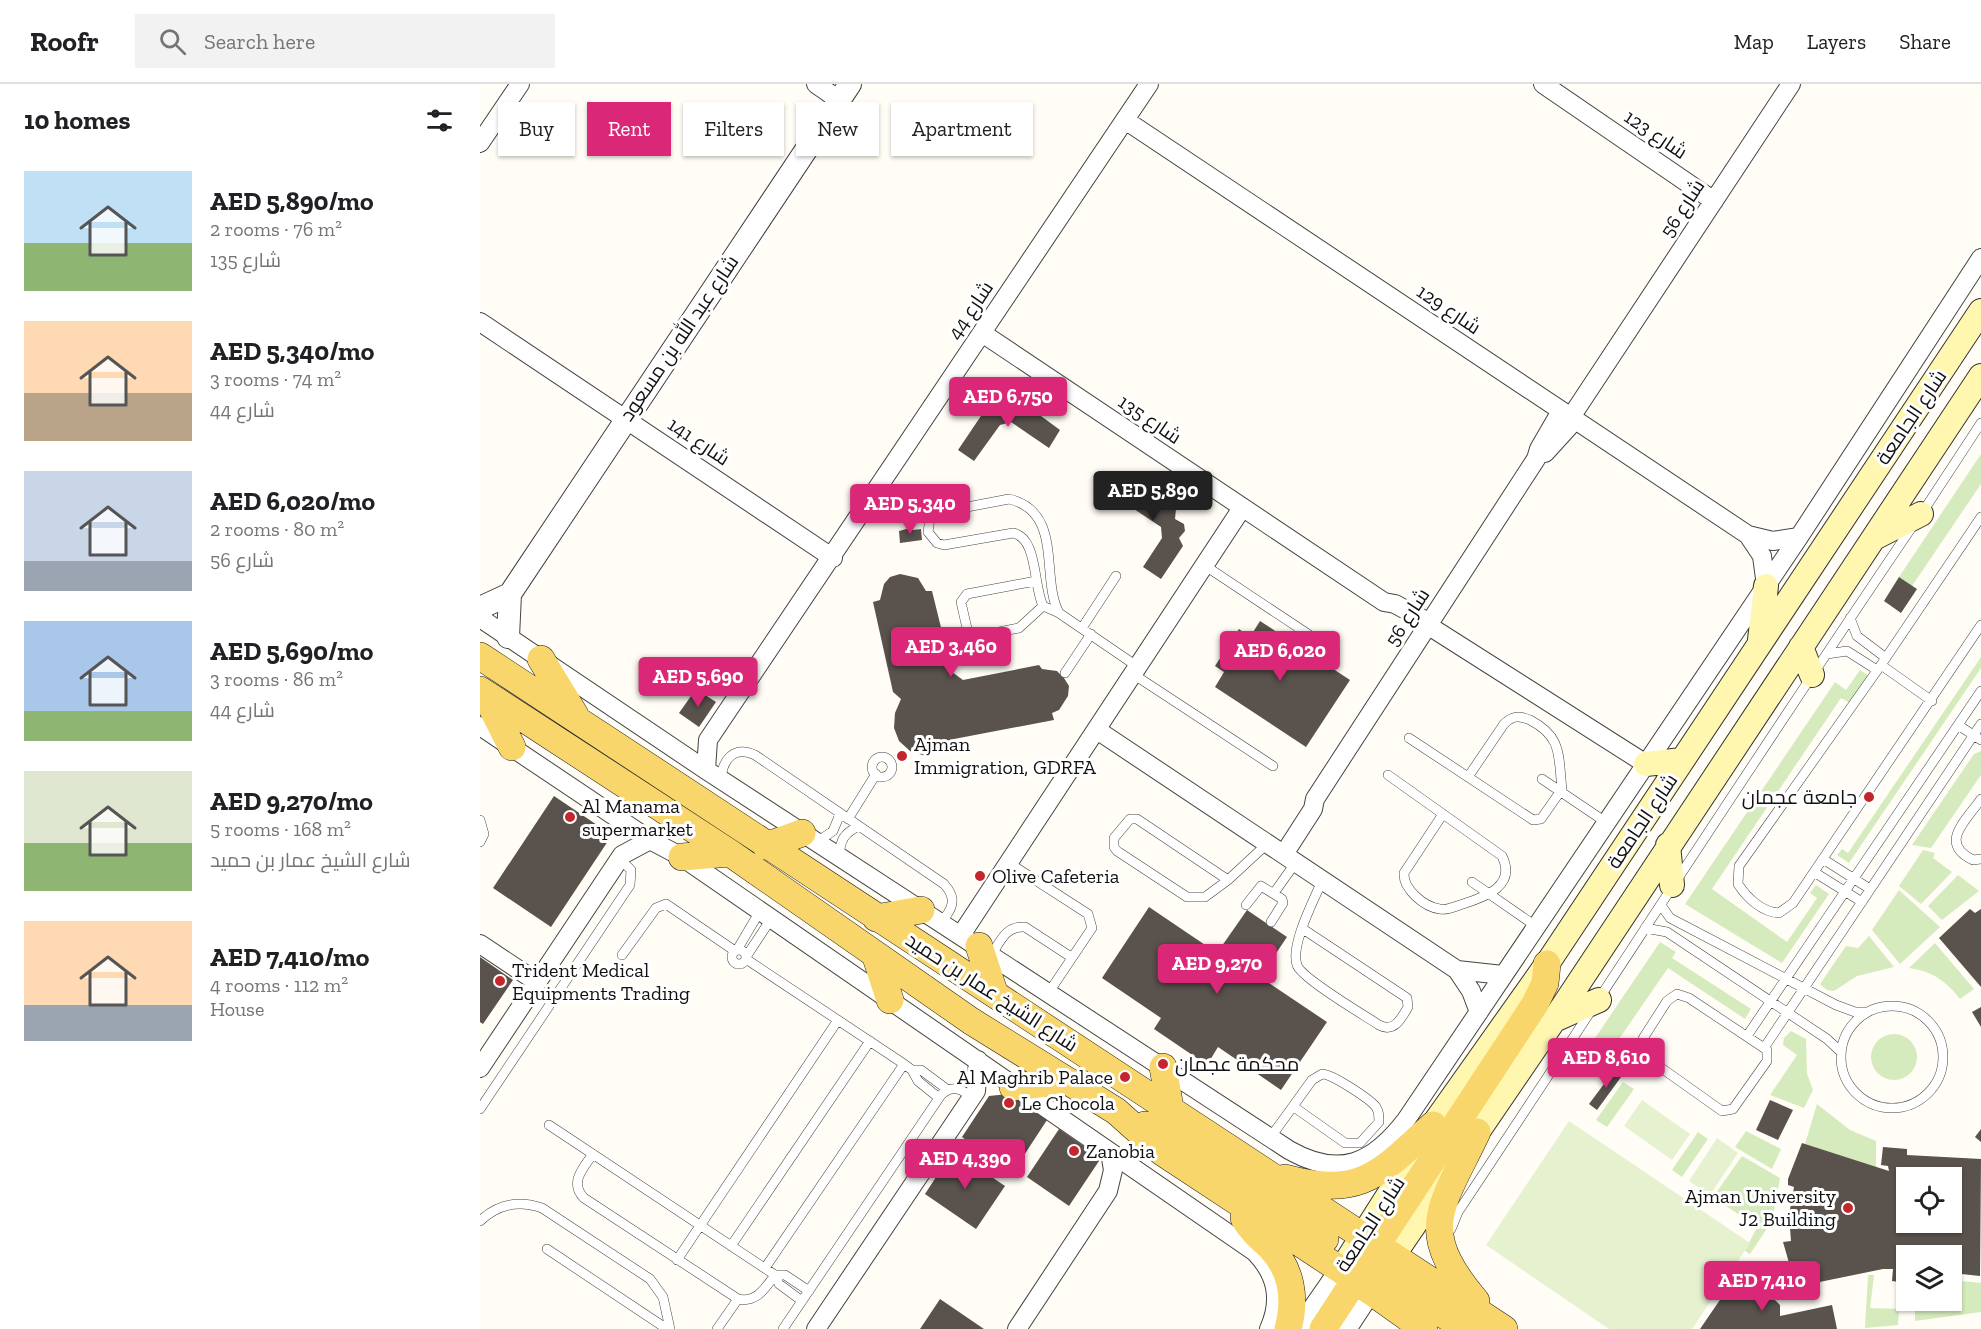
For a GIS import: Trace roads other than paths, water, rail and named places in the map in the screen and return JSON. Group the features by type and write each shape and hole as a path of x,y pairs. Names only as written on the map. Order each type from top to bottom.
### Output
{"main road":[{"name":"شارع الجامعة","path":"1366,1264 1433,1125 1547,964 1981,311"},
{"name":"شارع الجامعة","path":"1366,1264 1477,1132 1554,1020 1981,376"},
{"path":"1874,539 1920,514"},
{"path":"1760,643 1766,585"},
{"path":"1801,647 1812,675"},
{"name":"شارع الشيخ عمار بن حميد","path":"480,656 876,918 994,992 1272,1174 1366,1264 1424,1329"},
{"path":"541,658 580,723"},
{"path":"482,692 512,747"},
{"name":"شارع الشيخ عمار بن حميد","path":"482,692 730,853 971,1021 1116,1111 1155,1147 1235,1201 1499,1326"},
{"path":"1646,764 1682,760"},
{"path":"766,846 810,837"},
{"path":"1667,895 1668,845"},
{"path":"682,857 730,853"},
{"path":"876,918 929,915"},
{"path":"977,945 994,992"},
{"path":"875,954 891,1000"},
{"path":"1323,1329 1535,1004 1545,983 1547,964"},
{"path":"1554,1020 1599,1000"},
{"path":"1163,1067 1170,1108"},
{"path":"1008,1083 1065,1081"},
{"path":"1116,1111 1184,1143 1466,1329"},
{"path":"1272,1174 1324,1186 1356,1184 1383,1170 1433,1125"},
{"path":"1477,1132 1440,1217 1440,1243 1450,1268 1499,1326"},
{"path":"1235,1201 1245,1221 1279,1257 1286,1270 1293,1298 1288,1329"}],"street":[{"path":"480,143 520,84"},
{"path":"816,84 842,90"},
{"name":"شارع 44","path":"708,740 833,558 1149,84"},
{"name":"شارع 123","path":"1543,84 1714,201"},
{"name":"شارع 56","path":"1281,852 1307,805 1315,799 1536,459 1545,454 1791,84"},
{"name":"شارع عبد الله بن مسعود","path":"510,594 842,90"},
{"name":"شارع 129","path":"1125,120 1748,535 1773,541 1799,537"},
{"path":"480,618 706,770 1300,1157 1326,1164 1352,1162 1377,1153 1406,1120 1799,537 1981,258"},
{"name":"شارع 141","path":"480,322 833,558"},
{"name":"شارع 135","path":"982,333 1384,602 1395,604 1646,764"},
{"path":"977,945 1009,863 1242,508"},
{"name":"شارع 129","path":"1748,535 1762,556 1766,585"},
{"path":"480,608 510,594 508,637"},
{"path":"480,726 650,840 682,857 1255,1252 1272,1275 1277,1302 1269,1329"},
{"path":"1097,730 1457,970 1471,991 1479,1011"},
{"path":"677,749 708,740 706,770"},
{"path":"621,857 624,822"},
{"path":"480,1068 621,857 632,847 650,840"},
{"path":"480,944 537,982"},
{"path":"1457,970 1503,975"},
{"path":"816,1329 974,1094 978,1060"},
{"path":"974,1094 1008,1083"},
{"path":"1108,1191 1113,1170 1110,1152"},
{"path":"1017,1329 1108,1191 1118,1183 1141,1174"},
{"name":"شارع الجامعة","path":"1300,1329 1366,1264"},
{"name":"شارع الجامعة","path":"1345,1329 1366,1264"}],"lane":[{"path":"1450,1268 1450,1231 1458,1212 1981,423"},
{"path":"1043,606 1028,542 1019,534 944,545 937,543 928,532 930,518 942,511 998,500 1019,501 1028,507 1035,514 1046,539 1054,602 1059,613"},
{"path":"1981,517 1739,866 1738,884 1750,898 1771,912 1779,913 1793,903 1932,701 1981,625"},
{"path":"1204,565 1335,652"},
{"path":"1082,628 1116,576"},
{"path":"1036,581 967,594 961,602 968,633 974,637 1019,628 1043,606"},
{"path":"1043,606 1059,613 1091,634 1136,671 1273,766"},
{"path":"1850,618 1857,636 1881,664 1932,701"},
{"path":"1065,673 1091,634"},
{"path":"1827,654 1847,651 1881,664"},
{"path":"1747,1036 1981,691"},
{"path":"1764,1048 1870,889 1977,737 1981,724 1966,712"},
{"path":"1409,738 1468,777 1537,821 1562,793 1558,750 1554,739 1547,730 1519,716 1510,718 1504,724 1468,777"},
{"path":"1958,725 1977,737"},
{"path":"722,780 725,761 730,755 747,752 859,826 950,891 953,899 951,909 946,916 929,915"},
{"path":"810,837 833,831 876,774"},
{"path":"1388,775 1443,813 1502,855 1506,872 1491,895 1444,910 1438,909 1406,887 1404,873 1443,813"},
{"path":"1542,779 1606,823"},
{"path":"1981,799 1955,837 1956,846 1960,852 1973,860 1981,859"},
{"path":"1228,880 1137,819 1130,819 1114,838 1114,847 1117,851 1187,897 1204,897 1228,880 1281,852"},
{"path":"480,820 484,834 480,842"},
{"path":"839,857 844,835 859,826"},
{"path":"1274,893 1281,852"},
{"path":"480,1109 630,885 631,870 621,857"},
{"path":"1823,860 1870,889"},
{"path":"1009,863 1088,914 1092,928 1049,992"},
{"path":"1814,872 1862,902"},
{"path":"1303,929 1407,999 1408,1008 1394,1026 1389,1029 1378,1025 1301,972 1296,957 1303,929 1322,881"},
{"path":"1472,882 1537,927"},
{"path":"1246,905 1261,886 1274,893 1283,901 1271,922"},
{"path":"1667,895 1670,918 1845,1010 1867,1012"},
{"path":"622,955 656,908 666,904 736,951"},
{"path":"766,915 746,958 739,964 734,962 732,956 766,915"},
{"path":"977,945 1016,926 1025,927 1071,957"},
{"path":"1678,940 1687,927"},
{"path":"1645,928 1663,930 1827,1040 1841,1053"},
{"path":"746,958 908,1067 918,1081 939,1098"},
{"path":"1677,994 1689,998 1747,1036 1764,1048 1769,1058 1733,1109 1728,1112 1717,1108 1648,1059 1641,1049 1644,1037 1667,1001 1677,994"},
{"path":"1900,1005 1916,1011 1930,1021 1940,1035 1944,1052 1943,1069 1936,1085 1925,1098 1910,1106 1893,1109 1876,1106 1861,1098 1849,1086 1842,1070 1841,1053 1845,1036 1854,1022 1867,1012 1883,1006 1900,1005"},
{"path":"677,1260 838,1020"},
{"path":"731,1246 870,1041"},
{"path":"908,1067 921,1070 948,1090"},
{"path":"765,1268 908,1067"},
{"path":"1270,1138 1293,1107 1316,1076 1327,1074 1375,1105 1379,1113 1379,1122 1360,1143 1345,1143 1293,1107"},
{"path":"783,1329 939,1098 948,1090 958,1089 974,1094"},
{"path":"549,1125 765,1268 775,1275 779,1284 802,1301"},
{"path":"592,1154 577,1179 580,1195 677,1260 738,1299 748,1300 758,1296 775,1275"},
{"path":"480,1221 488,1214 507,1205 524,1204 542,1208 650,1279 663,1297 668,1329 655,1326 547,1249"},
{"path":"775,1275 785,1275 809,1291"},
{"path":"717,1329 738,1299"}],"place":[{"name":"Ajman Immigration, GDRFA","path":"902,756"},
{"name":"جامعة عجمان","path":"1869,797"},
{"name":"Al Manama supermarket","path":"570,817"},
{"name":"Olive Cafeteria","path":"980,876"},
{"name":"Trident Medical Equipments Trading","path":"500,981"},
{"name":"محكمة عجمان","path":"1163,1064"},
{"name":"Al Maghrib Palace","path":"1125,1077"},
{"name":"Le Chocola","path":"1009,1103"},
{"name":"Zanobia","path":"1074,1151"},
{"name":"Ajman University J2 Building","path":"1848,1208"}]}
